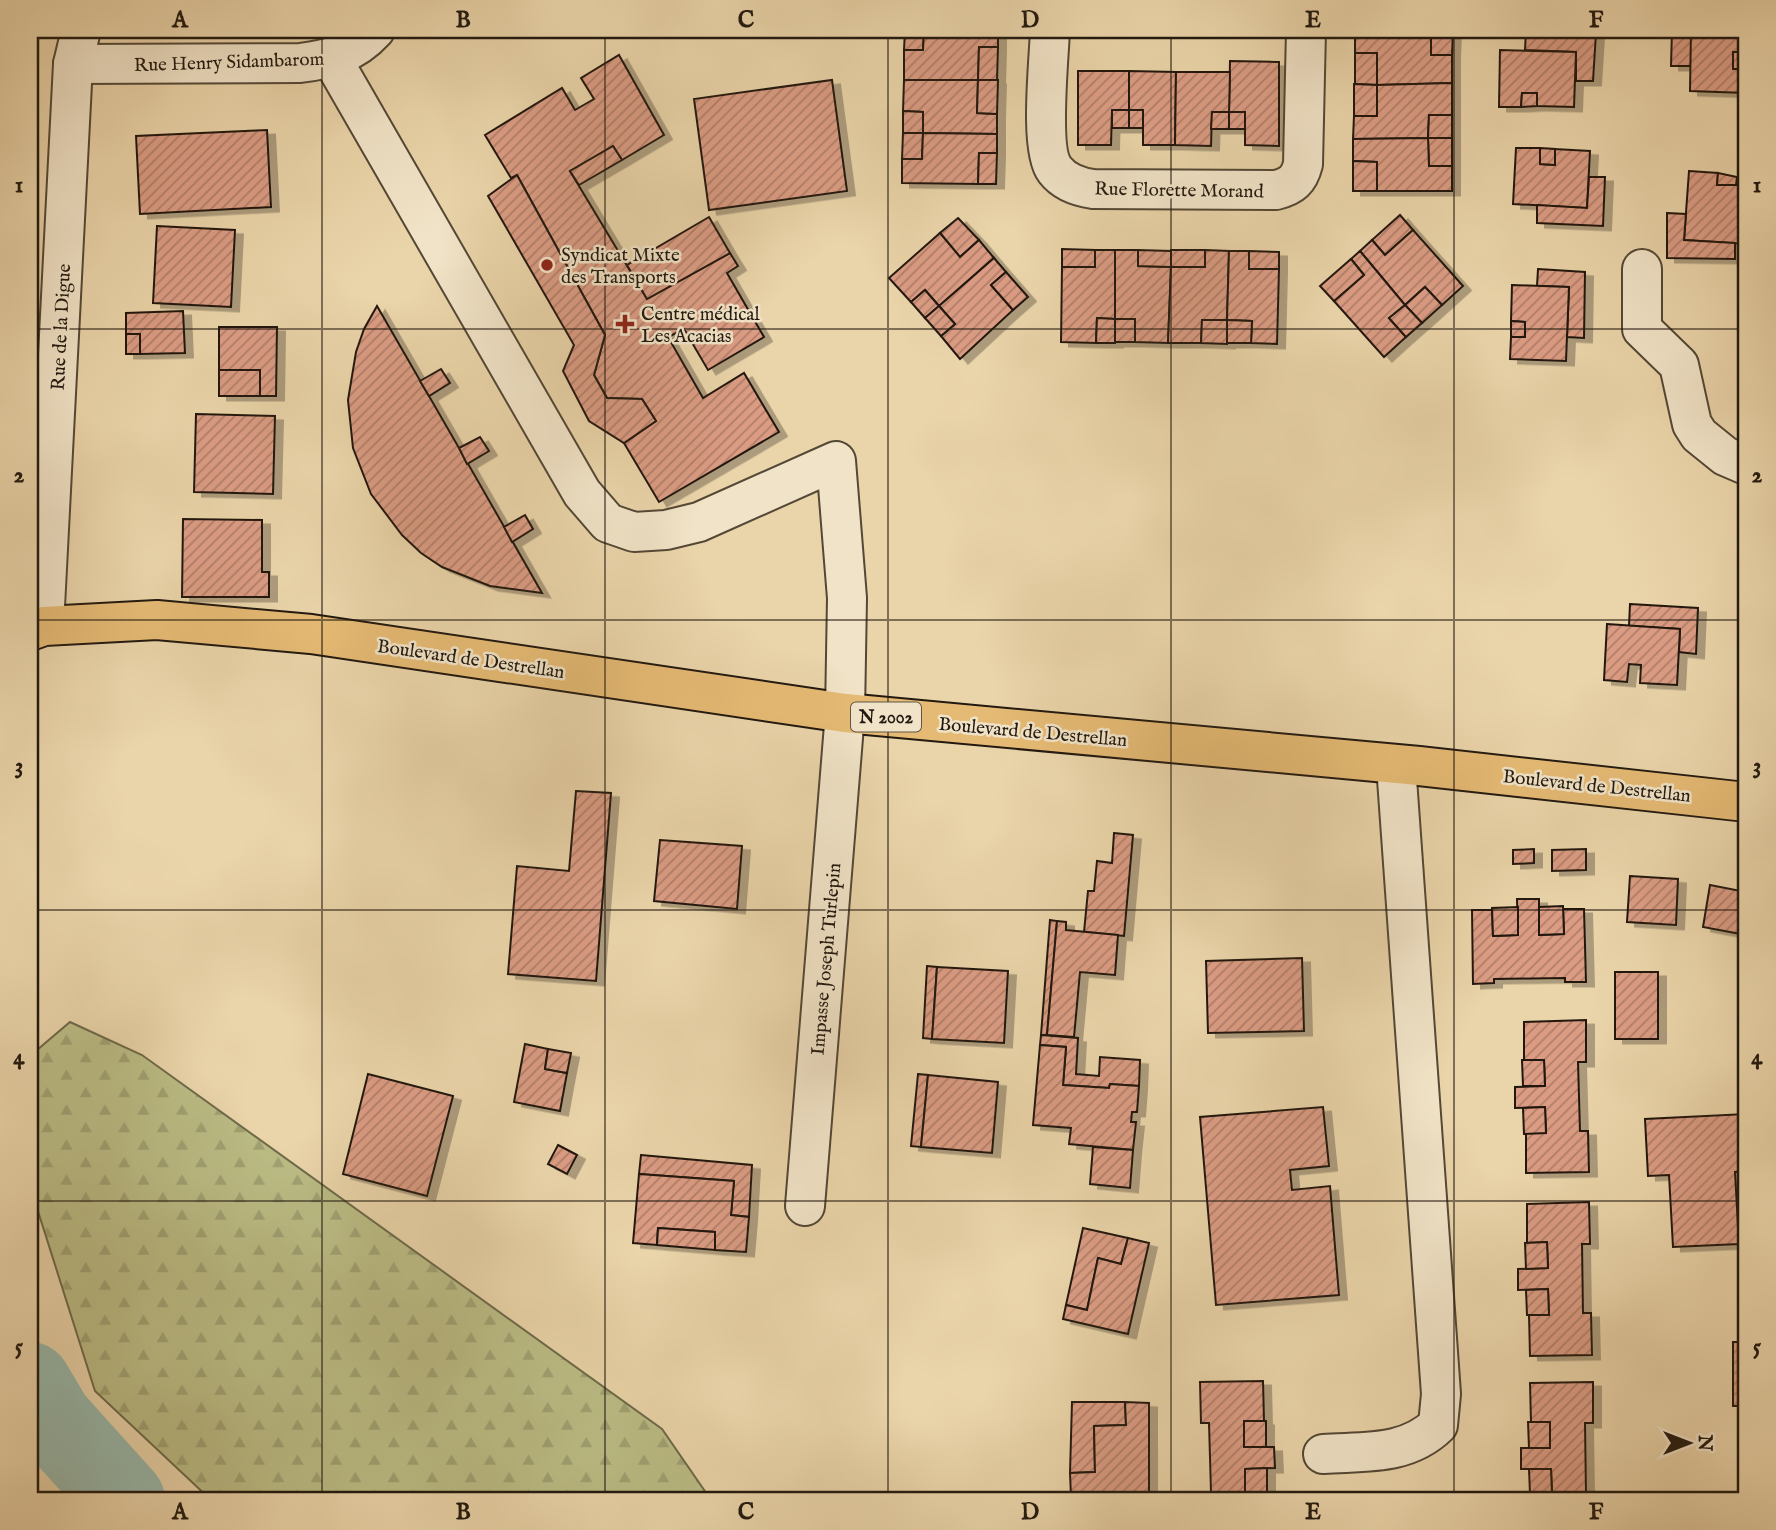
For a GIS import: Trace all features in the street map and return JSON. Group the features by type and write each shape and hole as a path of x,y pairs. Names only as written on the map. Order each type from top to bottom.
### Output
{"main road":[{"name":"Boulevard de Destrellan","path":"37,628 157,620 311,634 845,713 1396,765 1746,802"}],"street":[{"name":"Rue Henry Sidambarom","path":"77,47 300,63 332,59 356,47 375,30"},
{"name":"Rue Florette Morand","path":"1050,30 1047,146 1054,169 1073,185 1094,189 1276,190 1293,183 1299,177 1303,164 1306,30"},
{"name":"Rue de la Digue","path":"37,628 77,47"},
{"name":"Impasse Joseph Turlepin","path":"332,59 582,493 608,523 634,532 666,530 699,522 836,461 847,598 845,713 805,1206"},
{"path":"1642,270 1642,329 1679,365 1692,424 1710,446 1746,465"},
{"path":"1323,1454 1391,1450 1424,1439 1438,1425 1441,1394 1396,765"}],"green space":[{"path":"70,1022 142,1055 662,1429 711,1500 211,1500 95,1391 30,1186 30,1056"}],"building":[{"path":"905,30 924,30 923,50 904,50"},
{"path":"924,30 998,30 998,47 979,47 978,80 904,80 904,50 923,50"},
{"path":"1355,30 1431,30 1431,55 1452,55 1452,83 1377,85 1377,53 1355,53"},
{"path":"1431,30 1453,30 1452,55 1431,55"},
{"path":"1526,30 1596,33 1593,81 1576,81 1576,52 1525,50"},
{"path":"1672,30 1691,30 1691,66 1671,66"},
{"path":"1691,30 1746,30 1746,52 1733,52 1733,69 1746,69 1746,93 1690,91"},
{"path":"979,47 998,47 997,80 978,80"},
{"path":"1500,50 1576,52 1574,107 1537,106 1537,93 1522,93 1521,107 1499,107"},
{"path":"1733,52 1746,52 1746,69 1733,69"},
{"path":"1355,53 1377,53 1377,85 1355,84"},
{"path":"619,55 664,135 622,160 613,146 570,171 647,299 730,253 738,266 727,273 764,337 708,370 684,329 668,337 703,398 744,373 779,432 659,502 624,443 656,421 642,399 607,398 594,375 605,335 517,175 511,178 485,135 562,88 575,110 594,99 581,78"},
{"path":"1230,61 1279,62 1279,146 1245,145 1245,112 1229,112"},
{"path":"1078,71 1129,71 1129,110 1112,110 1111,145 1078,145"},
{"path":"1129,71 1176,72 1175,145 1143,145 1143,110 1129,110"},
{"path":"1176,72 1230,72 1229,112 1212,112 1211,146 1175,145"},
{"path":"832,80 847,191 709,210 694,99"},
{"path":"904,80 978,80 977,113 997,114 997,134 923,133 923,112 903,111"},
{"path":"978,80 998,80 997,114 977,113"},
{"path":"1452,83 1452,115 1429,115 1428,138 1353,139 1354,116 1377,116 1377,85"},
{"path":"1354,84 1377,85 1377,116 1354,116"},
{"path":"1522,93 1537,93 1537,106 1521,107"},
{"path":"1112,110 1129,110 1129,128 1112,128"},
{"path":"1129,110 1143,110 1143,128 1129,128"},
{"path":"903,111 923,112 923,133 903,133"},
{"path":"1212,112 1229,112 1229,129 1211,129"},
{"path":"1229,112 1245,112 1245,129 1229,129"},
{"path":"1429,115 1452,115 1452,138 1428,138"},
{"path":"267,130 271,207 140,214 136,136"},
{"path":"903,133 923,133 922,159 902,159"},
{"path":"923,133 997,134 997,153 979,153 978,184 902,183 902,159 922,159"},
{"path":"1428,138 1452,138 1452,166 1429,166"},
{"path":"1428,138 1429,166 1452,166 1452,191 1377,191 1377,162 1353,161 1353,139"},
{"path":"613,146 622,160 579,185 570,171"},
{"path":"1516,148 1540,148 1540,164 1555,165 1555,149 1590,151 1587,208 1513,204"},
{"path":"1540,148 1555,149 1555,165 1540,164"},
{"path":"979,153 997,153 996,184 978,184"},
{"path":"1353,161 1377,162 1377,191 1353,191"},
{"path":"1689,171 1718,173 1717,185 1736,185 1737,177 1746,177 1746,244 1684,240"},
{"path":"1718,173 1737,177 1736,185 1717,185"},
{"name":"Syndicat Mixte des Transports","path":"517,175 605,335 594,375 607,398 642,399 656,421 624,443 589,421 563,371 574,345 488,196"},
{"path":"1589,177 1605,177 1603,226 1537,223 1537,205 1587,208"},
{"path":"1667,213 1686,214 1684,240 1735,243 1735,259 1667,258"},
{"path":"1400,215 1413,230 1385,255 1372,240"},
{"path":"709,217 730,253 647,299 627,265"},
{"path":"958,218 979,240 960,257 940,233"},
{"path":"157,226 235,230 231,307 153,303"},
{"path":"1413,230 1463,286 1442,305 1425,287 1405,305 1360,251 1372,240 1385,255"},
{"path":"940,233 960,257 979,240 994,258 939,306 925,290 911,302 889,278"},
{"path":"1062,249 1095,250 1095,267 1062,267"},
{"path":"1095,250 1115,250 1115,319 1097,318 1096,343 1061,342 1062,267 1095,267"},
{"path":"1115,250 1138,250 1138,266 1171,267 1168,343 1135,342 1135,319 1115,319"},
{"path":"1138,250 1171,251 1171,267 1138,266"},
{"path":"1171,250 1205,250 1205,267 1171,267"},
{"path":"1205,250 1229,251 1227,320 1202,320 1201,343 1168,343 1171,267 1205,267"},
{"path":"1229,251 1249,251 1249,269 1279,269 1277,344 1251,343 1252,321 1227,320"},
{"path":"1249,251 1279,252 1279,269 1249,269"},
{"path":"1360,251 1405,305 1389,318 1406,337 1384,357 1334,301 1364,275 1351,259"},
{"path":"994,258 1006,272 991,285 1013,310 960,359 941,336 955,324 939,306"},
{"path":"1351,259 1364,275 1334,301 1320,286"},
{"path":"1538,269 1585,272 1584,338 1567,337 1569,287 1537,286"},
{"path":"1006,272 1028,297 1013,310 991,285"},
{"path":"1512,285 1569,287 1566,361 1510,359 1511,337 1525,337 1525,322 1511,321"},
{"path":"1425,287 1442,305 1422,323 1405,305"},
{"path":"925,290 939,306 925,318 911,302"},
{"path":"1405,305 1422,323 1406,337 1389,318"},
{"path":"377,306 542,593 490,586 442,567 421,553 402,535 371,494 353,448 348,400 356,352 364,329"},
{"path":"939,306 955,324 941,336 925,318"},
{"path":"183,311 185,353 140,354 140,334 126,334 126,313"},
{"path":"1097,318 1115,319 1115,343 1096,343"},
{"path":"1115,319 1135,319 1135,342 1115,342"},
{"path":"1202,320 1227,320 1227,344 1201,343"},
{"path":"1227,320 1252,321 1251,343 1227,343"},
{"path":"1511,321 1525,322 1525,337 1511,337"},
{"path":"219,327 277,327 276,396 260,396 260,370 219,370"},
{"path":"126,334 140,334 140,354 126,354"},
{"path":"441,369 450,383 429,396 420,381"},
{"path":"219,370 260,370 260,396 219,396"},
{"path":"196,414 275,416 273,494 194,492"},
{"path":"480,437 489,451 467,464 459,448"},
{"path":"525,515 533,529 512,542 504,527"},
{"path":"183,519 262,520 262,572 269,572 269,597 182,597"},
{"path":"1630,604 1698,608 1696,654 1679,652 1680,629 1629,626"},
{"path":"1607,624 1680,629 1677,685 1640,683 1641,665 1629,664 1627,682 1604,680"},
{"path":"576,791 611,793 596,981 508,974 517,866 569,871"},
{"path":"1114,833 1133,835 1124,936 1084,932 1088,891 1094,891 1097,861 1112,863"},
{"path":"660,840 742,846 737,909 654,901"},
{"path":"1534,849 1534,863 1513,864 1513,850"},
{"path":"1586,849 1586,870 1552,871 1552,850"},
{"path":"1630,876 1678,879 1676,925 1627,922"},
{"path":"1710,885 1746,892 1746,935 1703,927"},
{"path":"1517,899 1539,899 1539,935 1564,934 1563,909 1584,909 1586,982 1565,982 1565,978 1494,979 1494,983 1473,984 1472,910 1492,910 1493,936 1518,935"},
{"path":"1563,906 1564,934 1539,935 1539,907"},
{"path":"1518,907 1518,935 1493,936 1492,908"},
{"path":"1050,920 1057,921 1047,1035 1041,1035"},
{"path":"1057,921 1066,922 1066,930 1118,935 1115,975 1080,972 1074,1037 1047,1035"},
{"path":"1302,958 1304,1031 1208,1033 1206,961"},
{"path":"927,966 937,967 932,1039 923,1038"},
{"path":"937,967 1008,971 1004,1043 932,1039"},
{"path":"1615,972 1658,972 1658,1039 1615,1039"},
{"path":"1586,1020 1586,1062 1578,1062 1580,1131 1588,1131 1589,1172 1526,1173 1526,1133 1546,1133 1545,1107 1515,1108 1515,1087 1545,1086 1544,1060 1524,1060 1524,1022"},
{"path":"1041,1035 1078,1038 1076,1074 1099,1076 1100,1057 1140,1060 1139,1086 1110,1084 1109,1088 1063,1085 1066,1047 1040,1045"},
{"path":"525,1044 548,1049 545,1069 567,1073 560,1111 514,1102"},
{"path":"1040,1045 1066,1047 1063,1085 1109,1088 1110,1084 1139,1086 1137,1112 1132,1112 1131,1122 1136,1122 1133,1150 1069,1144 1071,1128 1033,1125"},
{"path":"548,1049 571,1053 567,1073 545,1069"},
{"path":"1522,1060 1544,1060 1545,1086 1523,1086"},
{"path":"368,1074 453,1096 427,1196 343,1174"},
{"path":"918,1074 928,1075 921,1147 911,1146"},
{"path":"928,1075 998,1082 992,1153 921,1147"},
{"path":"1323,1107 1329,1166 1290,1170 1292,1190 1330,1186 1339,1295 1216,1305 1200,1117"},
{"path":"1545,1107 1546,1133 1524,1134 1523,1108"},
{"path":"1746,1114 1746,1171 1735,1172 1739,1244 1673,1247 1669,1175 1648,1176 1645,1119"},
{"path":"558,1145 577,1155 567,1174 548,1164"},
{"path":"1093,1147 1133,1150 1130,1188 1090,1184"},
{"path":"641,1155 752,1165 749,1217 731,1215 734,1181 639,1174"},
{"path":"639,1174 734,1181 731,1215 749,1217 746,1252 715,1250 715,1232 658,1228 657,1245 633,1243"},
{"path":"1589,1202 1590,1244 1582,1244 1583,1313 1591,1313 1592,1355 1530,1356 1529,1315 1549,1315 1548,1289 1518,1290 1518,1269 1548,1268 1547,1242 1527,1243 1527,1204"},
{"path":"658,1228 715,1232 715,1250 657,1245"},
{"path":"1083,1228 1128,1238 1121,1264 1098,1258 1087,1310 1066,1305"},
{"path":"1128,1238 1149,1243 1128,1334 1063,1319 1066,1305 1087,1310 1098,1258 1121,1264"},
{"path":"1547,1242 1548,1268 1526,1269 1525,1243"},
{"path":"1548,1289 1549,1315 1527,1315 1526,1290"},
{"path":"1733,1342 1746,1342 1746,1406 1733,1406"},
{"path":"1263,1381 1264,1421 1244,1421 1244,1447 1274,1447 1275,1468 1245,1469 1245,1494 1265,1494 1265,1500 1203,1500 1202,1493 1211,1492 1209,1423 1201,1423 1200,1382"},
{"path":"1593,1382 1593,1423 1585,1423 1586,1493 1594,1492 1594,1500 1532,1500 1532,1494 1552,1494 1551,1469 1521,1469 1521,1448 1550,1448 1550,1422 1531,1422 1530,1383"},
{"path":"1072,1402 1125,1402 1126,1425 1094,1426 1095,1472 1070,1473"},
{"path":"1125,1402 1149,1403 1149,1496 1071,1497 1070,1473 1095,1472 1094,1426 1126,1425"},
{"path":"1244,1421 1266,1421 1266,1447 1244,1447"},
{"path":"1528,1422 1550,1422 1550,1448 1529,1448"},
{"path":"1267,1468 1267,1494 1245,1494 1245,1469"},
{"path":"1529,1469 1551,1469 1552,1494 1530,1494"}],"waterway":[{"path":"30,1383 52,1420 124,1500"}],"place":[{"name":"Syndicat Mixte des Transports","path":"547,265"},
{"name":"Centre médical Les Acacias","path":"625,324"}]}
